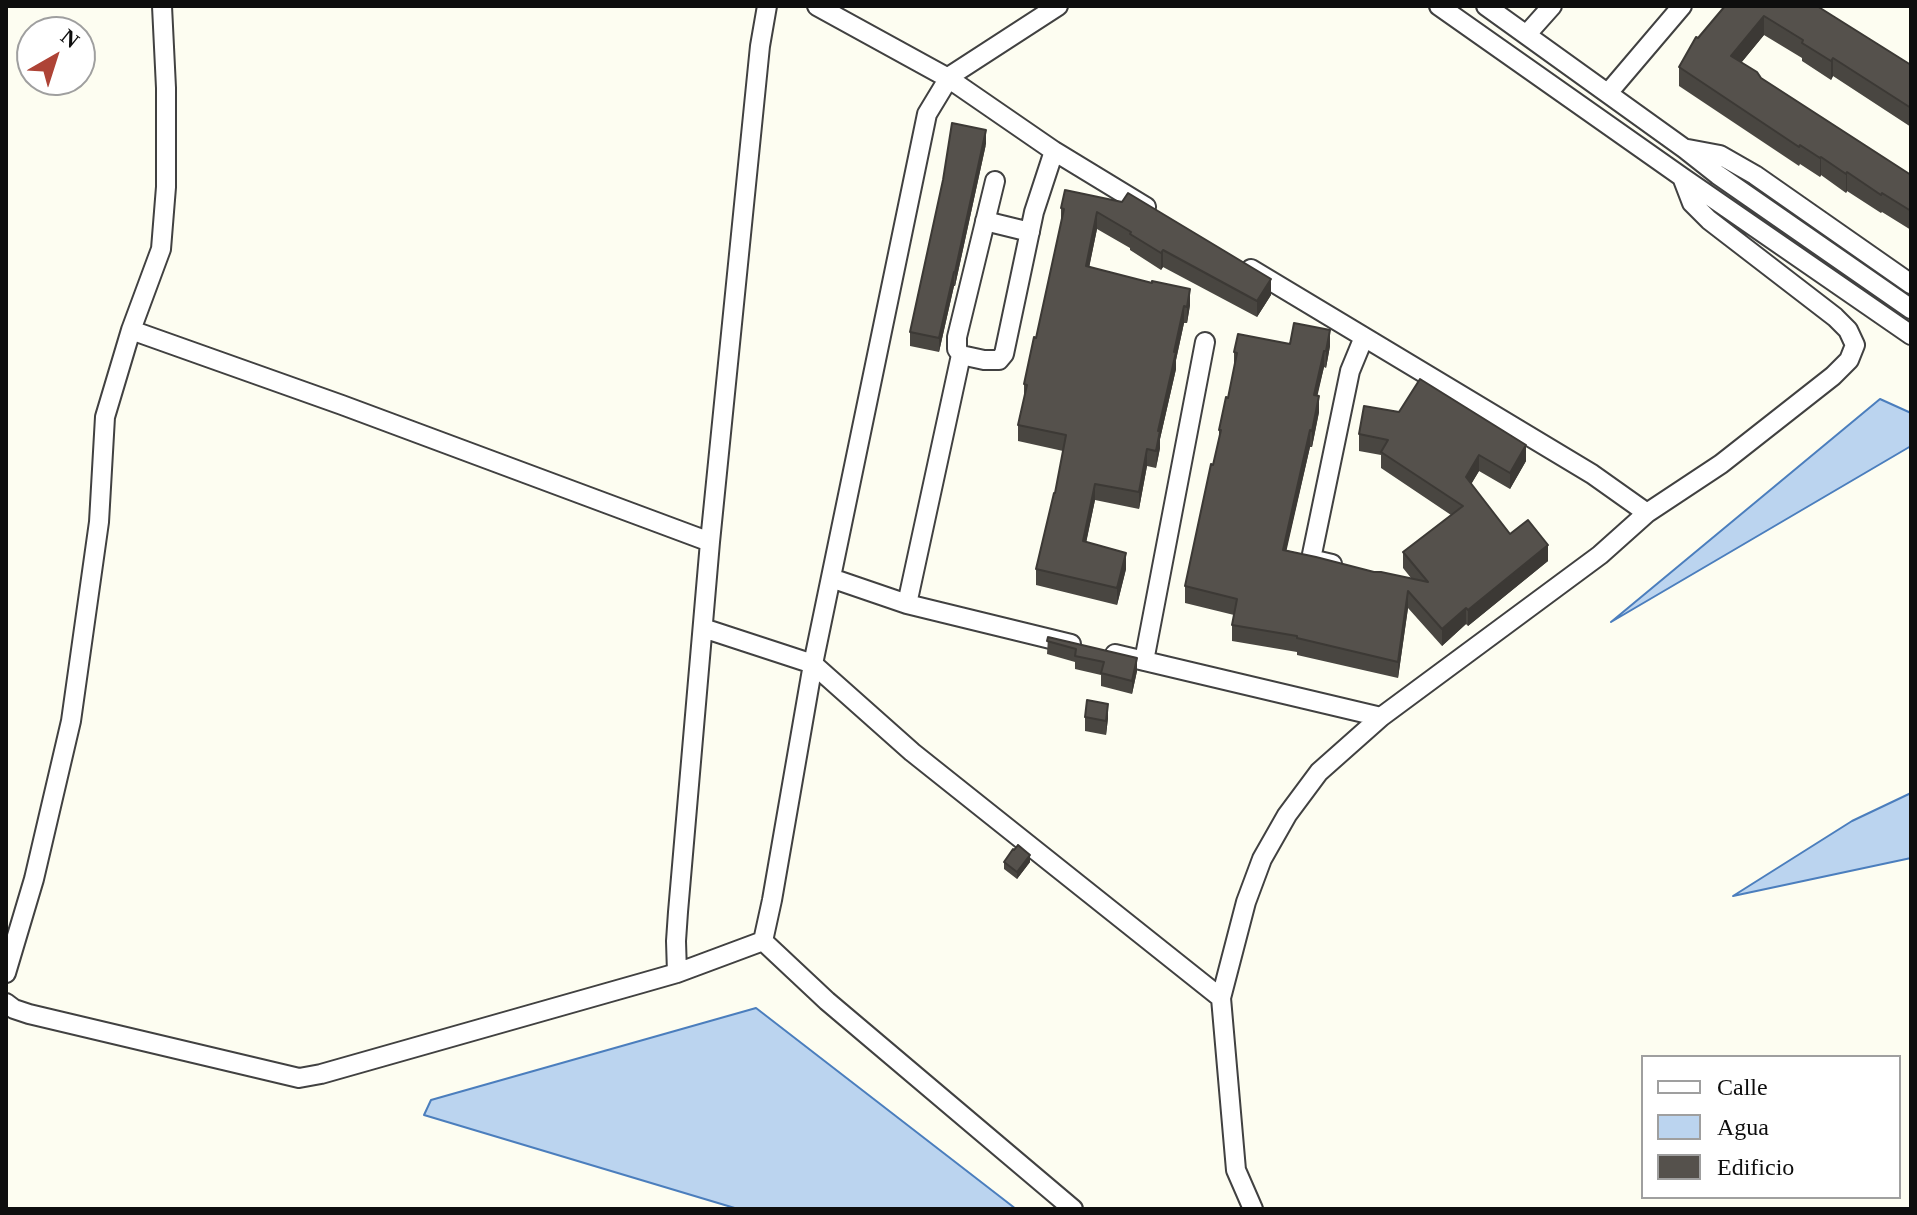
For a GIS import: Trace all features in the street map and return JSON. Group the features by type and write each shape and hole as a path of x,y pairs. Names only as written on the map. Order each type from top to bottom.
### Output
{"street":[{"path":"6,973 34,879 71,721 99,522 105,417 131,330 161,249 166,187 162,6"},
{"path":"677,973 676,941 710,542 760,46 767,6"},
{"path":"817,6 948,78 1054,151 1162,216"},
{"path":"763,941 813,664 927,114 948,78 1058,6"},
{"path":"1439,6 1911,335"},
{"path":"1486,6 1718,175 1911,309"},
{"path":"1527,34 1552,6"},
{"path":"1608,93 1682,6"},
{"path":"1685,149 1720,155 1755,175 1911,284"},
{"path":"995,181 957,337 957,349 961,355 984,360 999,360 1004,354 1034,212 1054,151"},
{"path":"1253,1209 1236,1170 1221,998 1246,902 1262,859 1287,815 1319,772 1381,717 1600,555 1647,513 1721,464 1849,360 1855,345 1848,330 1709,220 1692,203 1682,177"},
{"path":"985,221 1030,232"},
{"path":"1229,256 1592,474 1647,513"},
{"path":"131,330 710,542"},
{"path":"1351,570 1311,559 1350,371 1364,337"},
{"path":"1144,661 1205,342"},
{"path":"907,604 961,355"},
{"path":"831,578 907,604 1381,717"},
{"path":"703,628 813,664 912,752 1221,998"},
{"path":"6,1003 29,1014 299,1078 677,973 763,941"},
{"path":"763,941 827,1001 1073,1209"}],"water":[{"path":"1880,399 1911,413 1911,446 1611,622"},
{"path":"1911,793 1911,858 1733,896 1852,821"},
{"path":"756,1008 1016,1209 738,1209 424,1115 431,1100"}],"building":[{"path":"1725,6 1817,6 1911,65 1911,108 1833,58 1831,61 1802,43 1803,40 1764,16 1731,56 1911,175 1911,211 1799,147 1679,67 1696,37"},
{"path":"952,123 986,130 939,338 910,332 943,180"},
{"path":"1065,190 1122,202 1128,193 1271,279 1257,301 1163,250 1161,253 1097,212 1086,266 1190,289 1174,352 1156,451 1147,449 1139,492 1095,484 1083,541 1126,553 1117,588 1036,569 1066,435 1018,425 1034,337 1064,209 1061,208"},
{"path":"1294,323 1330,330 1314,395 1319,396 1312,431 1283,550 1428,582 1403,552 1463,506 1381,452 1388,440 1359,434 1364,406 1399,412 1420,379 1526,445 1510,473 1479,455 1466,477 1510,534 1528,520 1548,545 1442,629 1408,591 1398,662 1297,636 1232,625 1237,599 1185,586 1228,398 1238,334 1290,344"},
{"path":"1048,637 1137,658 1132,681 1101,673 1104,662 1075,656 1076,649 1047,641"},
{"path":"1087,700 1108,704 1106,721 1085,717"},
{"path":"1018,845 1030,855 1017,872 1004,862"}]}
